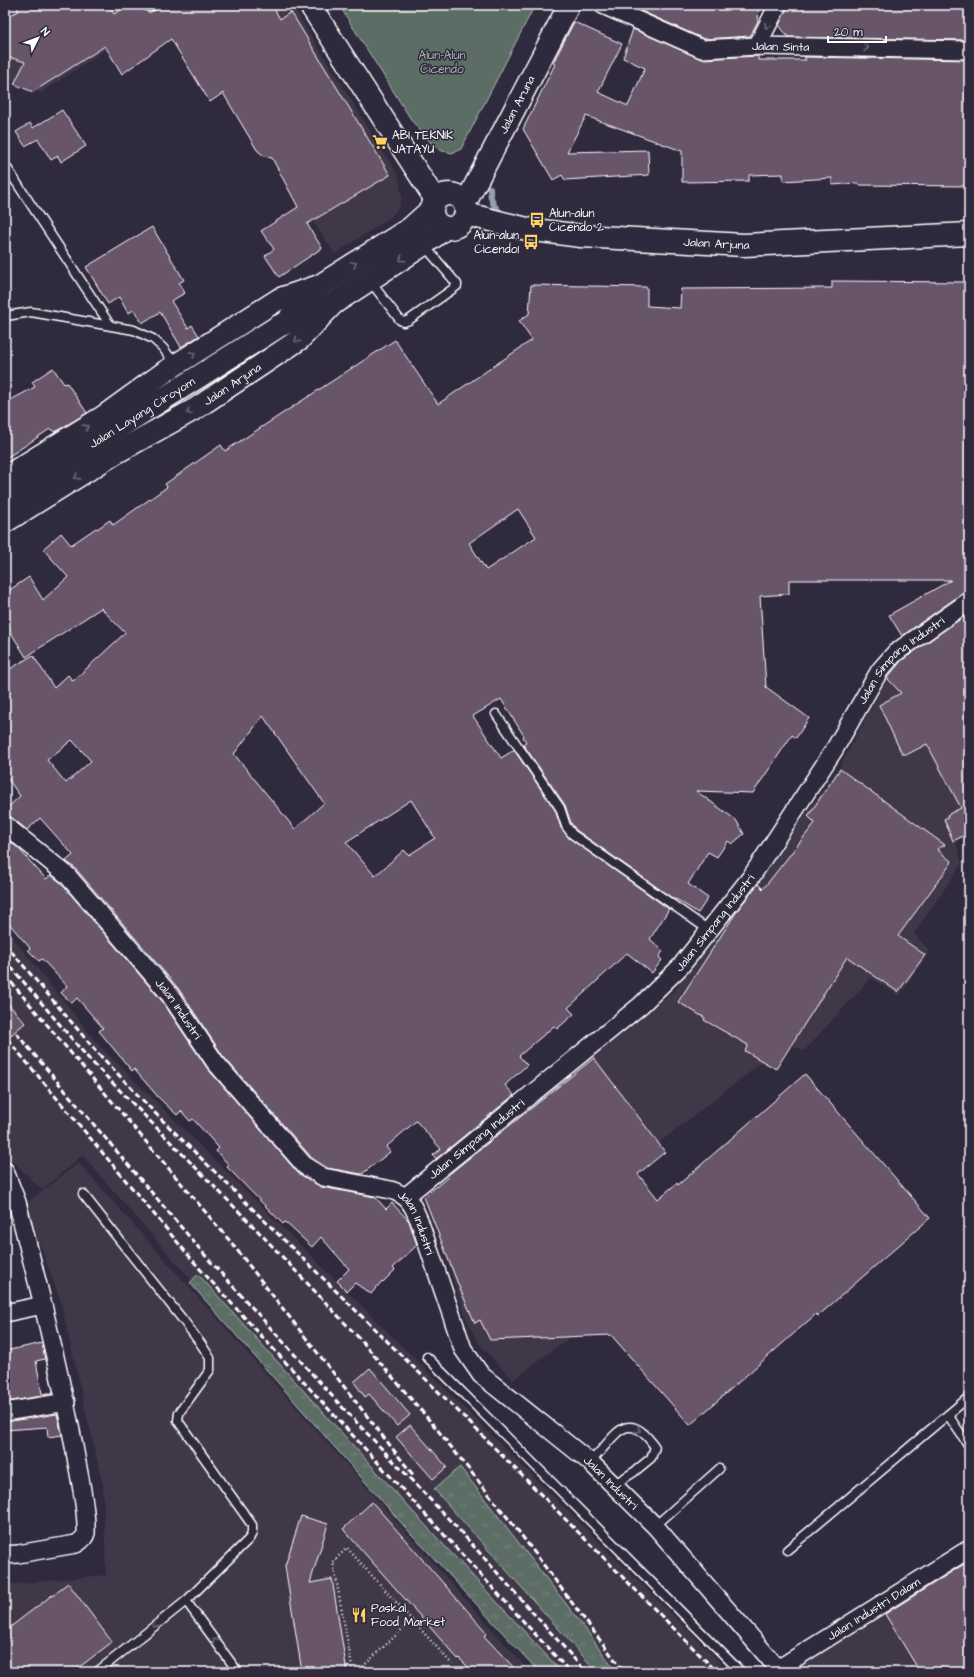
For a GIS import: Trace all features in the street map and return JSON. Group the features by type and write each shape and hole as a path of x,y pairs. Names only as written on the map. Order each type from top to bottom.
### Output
{"main road":[{"name":"Jalan Arjuna","path":"321,285 411,228 443,194 452,194 460,197 466,209 464,221 459,226 445,228 369,281 334,302"},
{"path":"433,205 435,221 439,226 445,228"},
{"name":"Jalan Arjuna","path":"466,209 527,228 581,236 744,245 969,234"},
{"name":"Jalan Layang Ciroyom","path":"280,326 321,285"},
{"name":"Jalan Layang Ciroyom","path":"5,499 280,326 334,302"}],"street":[{"path":"310,5 433,205"},
{"name":"Jalan Aruna","path":"466,209 569,5"},
{"name":"Jalan Sinta","path":"603,5 702,49 757,46 969,50"},
{"path":"757,46 778,5"},
{"name":"Jalan Arjuna","path":"5,477 104,416 175,365 279,299 321,285"},
{"name":"Jalan Arjuna","path":"5,522 114,454 195,409 300,339 334,302"},
{"name":"Jalan Simpang Industri","path":"405,1197 641,1005 680,967 710,931 751,877 829,757 880,670 895,653 969,601"},
{"name":"Jalan Industri","path":"5,825 67,875 170,995 215,1062 305,1166 323,1177 391,1190 405,1197 412,1206 419,1220 463,1349 470,1362 481,1375 590,1462 655,1526 779,1670"},
{"path":"5,1171 17,1202 66,1402 81,1483 86,1534 83,1540 76,1544 5,1555"},
{"path":"5,1313 43,1305"},
{"path":"5,1412 66,1402"},
{"name":"Jalan Industri Dalam","path":"779,1670 969,1549"}],"lane":[{"path":"5,165 110,325"},
{"path":"369,281 400,320 404,322 409,320 457,286 457,284 424,244"},
{"path":"5,316 31,312 134,330 153,339 163,348 175,365"},
{"path":"496,714 560,808 566,826 572,834 710,931"},
{"path":"83,1194 183,1320 210,1358 210,1370 179,1413 178,1421 252,1525 252,1533 249,1539 186,1601 97,1672"},
{"path":"427,1357 741,1672"},
{"path":"787,1550 969,1397"},
{"path":"948,1415 969,1446"},
{"path":"590,1462 624,1427 630,1426 639,1428 648,1436 655,1447 651,1458 634,1472 613,1485"},
{"path":"655,1526 719,1469"},
{"path":"186,1601 238,1672"}],"path":[{"path":"353,1672 333,1562 347,1548 452,1664"},
{"path":"357,1672 412,1620"}],"shaded area":[{"path":"5,5 292,5 398,175 402,197 399,207 391,217 335,254 168,7 41,93 5,76"},
{"path":"969,614 969,835 956,842 962,863 914,934 930,951 899,996 871,978 804,1051 783,1041 770,1056 516,1255 576,1332 513,1380 480,1345 467,1321 425,1194 675,990 838,770 888,677"},
{"path":"5,928 99,1045 730,1672 542,1672 375,1491 82,1155 42,1190 5,1153"},
{"path":"79,1163 530,1672 5,1672 5,1585 106,1575 103,1486 60,1299 25,1204"},
{"path":"969,1557 969,1672 794,1672 790,1667"}],"green space":[{"name":"Alun-Alun Cicendo","path":"339,5 535,5 461,149 452,153 442,151 431,143 412,121"},
{"path":"198,1274 416,1515 562,1672 539,1672 404,1526 190,1283"},
{"path":"460,1467 587,1631 616,1672 597,1672 434,1489"}],"building":[{"path":"16,5 110,5 114,14 129,5 144,5 144,10 149,12 156,10 158,5 272,5 280,19 291,12 390,175 307,224 322,248 279,277 265,256 274,249 261,231 298,207 272,158 264,156 257,150 223,93 210,102 171,39 122,74 105,46 33,92 14,84 25,62 5,56 5,17 19,11"},
{"path":"641,5 759,5 758,21 750,36 704,39 639,10"},
{"path":"788,5 969,5 969,40 788,37 779,25"},
{"path":"574,22 622,44 598,92 628,106 645,68 623,58 633,29 702,59 758,56 758,60 806,60 804,57 969,60 969,186 859,185 858,183 832,185 832,178 783,181 783,174 749,175 749,181 682,182 682,151 586,116 567,152 648,150 649,175 565,180 562,175 553,180 523,129 555,64 553,63"},
{"path":"62,110 86,146 61,162 58,156 51,160 38,139 25,146 16,132 30,123 33,128"},
{"path":"152,227 184,280 179,283 185,293 171,301 188,328 192,325 199,336 181,347 160,312 142,323 134,310 128,313 119,297 108,304 86,267"},
{"path":"832,281 969,282 969,591 963,593 902,636 889,615 951,580 789,580 789,594 760,596 766,687 809,718 796,738 792,735 753,793 696,791 736,820 744,834 732,844 728,841 717,857 708,852 688,884 708,898 698,913 676,899 675,900 576,830 571,823 565,805 523,744 526,742 523,737 524,736 501,699 473,716 501,758 514,750 555,810 561,828 568,837 669,909 650,939 663,951 659,957 662,960 652,973 627,953 568,1008 574,1014 557,1029 554,1026 519,1056 527,1065 505,1085 514,1095 436,1159 433,1155 441,1149 416,1121 386,1147 390,1152 362,1174 327,1168 312,1158 223,1056 178,988 75,868 66,861 73,855 40,818 27,830 11,817 5,815 5,810 20,796 5,775 5,672 33,655 54,688 68,675 73,681 125,633 101,608 26,657 5,623 5,593 29,577 43,600 68,577 43,549 61,533 71,545 110,520 113,525 167,487 165,484 221,445 225,451 395,340 438,404 532,340 519,321 529,314 531,285 647,287 647,306 680,308 681,289 832,288","holes":["518,509 536,537 486,570 469,543","263,716 324,803 295,829 234,754","72,740 91,761 66,783 47,760","411,800 435,838 409,855 404,850 375,876 346,842"]},
{"path":"53,368 64,384 67,383 87,413 55,432 50,429 5,459 5,403 35,387 32,382"},
{"path":"969,613 969,833 953,841 944,819 948,817 947,815 961,808 927,744 908,754 902,754 879,705 901,693 887,678 902,660"},
{"path":"840,769 945,845 937,849 952,862 898,936 925,955 898,992 847,957 776,1069 745,1051 748,1045 704,1020 705,1018 678,1002 739,908 758,884 763,889 815,823 808,816"},
{"path":"5,838 17,847 46,879 51,875 60,882 162,1001 207,1068 298,1173 321,1187 375,1197 386,1209 392,1203 409,1221 417,1245 393,1268 395,1270 383,1282 382,1281 371,1294 355,1283 347,1291 337,1281 349,1269 321,1237 312,1247 285,1222 283,1224 227,1167 229,1165 216,1151 219,1148 193,1119 190,1121 181,1111 177,1115 159,1098 134,1069 132,1071 99,1031 103,1028 77,998 72,1003 61,993 67,986 42,959 39,961 28,950 30,948 5,919"},
{"path":"5,1000 25,1023 5,1040"},
{"path":"594,1058 665,1152 638,1174 658,1199 677,1183 678,1185 805,1074 930,1218 818,1316 816,1314 690,1425 611,1335 490,1340 480,1320 475,1323 424,1197 449,1176 448,1175"},
{"path":"42,1343 45,1359 36,1361 42,1394 53,1392 53,1394 5,1402 5,1351"},
{"path":"370,1368 410,1415 397,1426 369,1394 365,1397 354,1382"},
{"path":"57,1414 62,1435 48,1437 47,1427 5,1430 5,1422"},
{"path":"410,1425 447,1467 433,1479 396,1437"},
{"path":"372,1502 487,1633 484,1636 518,1672 473,1672 459,1658 458,1659 343,1529"},
{"path":"301,1516 328,1524 310,1583 332,1579 347,1672 302,1672 285,1566"},
{"path":"969,1561 969,1672 920,1672 885,1614"},
{"path":"68,1583 112,1642 73,1672 5,1672 5,1631"}],"waterway":[{"path":"490,188 493,204 504,215"}],"railway":[{"path":"5,944 96,1051 154,1112 455,1408 717,1672"},
{"path":"5,960 89,1059 257,1230 360,1339 436,1428 519,1532 624,1672"},
{"path":"5,975 230,1241 414,1476"},
{"path":"16,1033 210,1261 343,1408 460,1531 586,1672"},
{"path":"8,1040 200,1269 570,1672"}],"place":[{"name":"ABI TEKNIK JATAYU","path":"380,142"},
{"name":"Alun-alun Cicendo 2","path":"537,220"},
{"name":"Alun-alun Cicendo1","path":"531,242"},
{"name":"Paskal Food Market","path":"359,1615"}]}
